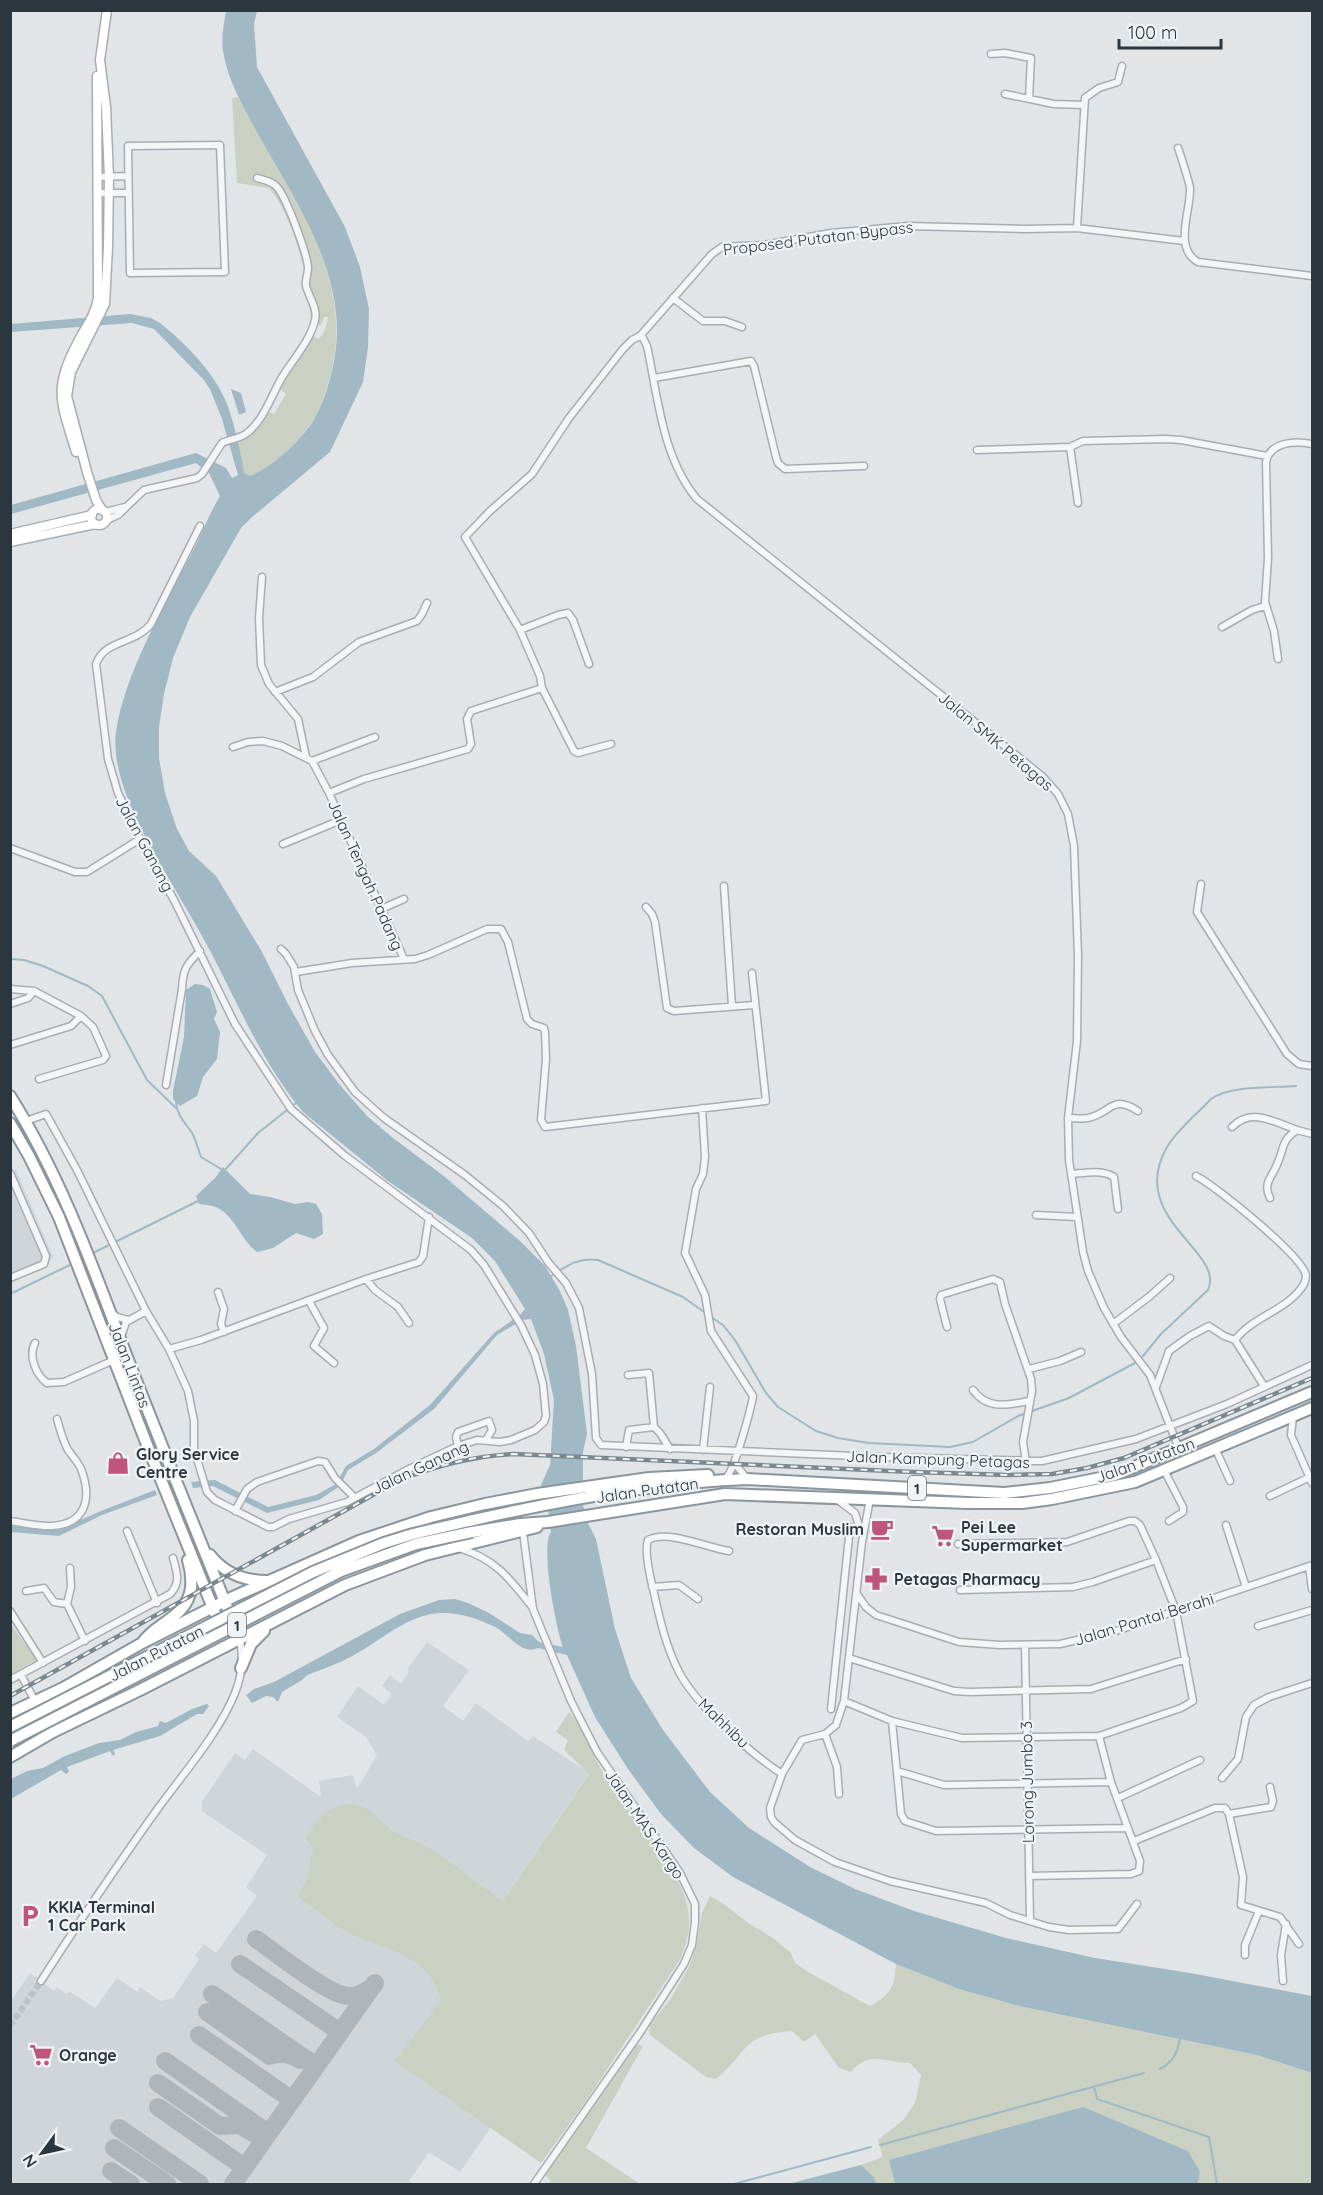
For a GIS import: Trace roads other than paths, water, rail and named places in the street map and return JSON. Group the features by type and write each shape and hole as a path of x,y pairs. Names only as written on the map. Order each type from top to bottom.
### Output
{"highway":[{"name":"Jalan Lintas","path":"10,1096 53,1172 82,1239 240,1639"},
{"name":"Jalan Lintas","path":"10,1123 55,1209 212,1607 229,1644"},
{"name":"Jalan Putatan","path":"10,1741 341,1571 470,1526 537,1507 649,1483 760,1480 968,1491 1021,1491 1084,1482 1115,1474 1179,1449 1312,1392"},
{"name":"Jalan Putatan","path":"10,1727 314,1572 384,1543 413,1534 470,1526 548,1522 725,1494 1022,1503 1098,1491 1135,1482 1312,1408"},
{"path":"10,1713 212,1607 386,1531 485,1504 537,1494 649,1483 688,1475 745,1476 760,1480"},
{"path":"10,1757 53,1732 355,1581 385,1568 453,1546 523,1532 548,1522"},
{"path":"142,1643 149,1632 184,1609 189,1598 192,1572 181,1543 184,1534"},
{"path":"192,1556 199,1550 199,1540"},
{"path":"199,1540 215,1563 223,1569 237,1576 257,1581 269,1581"},
{"path":"241,1593 238,1602 240,1614 246,1623 260,1629"},
{"path":"241,1668 245,1656 258,1636 281,1618"}],"street":[{"path":"99,312 97,78 107,10"},
{"path":"991,54 1005,53 1031,58 1029,98"},
{"path":"10,542 95,524 100,525 100,514 85,473 68,396 71,372 87,333 105,304 109,177 106,107 100,60"},
{"path":"1077,228 1085,98 1090,93 1118,82 1122,66"},
{"path":"1005,94 1054,104 1084,105"},
{"path":"220,145 225,273 130,273 128,176 128,146 220,145"},
{"path":"1178,148 1190,186 1184,241 1191,258 1198,262 1312,276"},
{"path":"97,177 128,176"},
{"path":"10,534 100,514 118,514 144,490 197,478 211,460 218,446 250,430 269,404 280,381 310,334 316,318 305,281 308,269 304,253 289,210 277,187 267,180 257,178"},
{"path":"98,193 128,194"},
{"name":"Proposed Putatan Bypass","path":"611,744 575,752 542,688 540,676 520,630 465,537 490,511 532,474 569,418 628,344 640,336 707,259 722,247 764,244 807,236 890,227 1077,228 1184,241"},
{"path":"674,298 703,321 725,321 742,327"},
{"name":"Jalan SMK Petagas","path":"640,336 644,338 647,346 675,466 697,499 1042,776 1058,794 1068,813 1074,846 1078,956 1077,1041 1068,1118 1071,1174 1083,1252 1088,1271 1113,1324 1144,1366 1155,1387 1179,1449"},
{"path":"654,378 751,361 776,457 782,467 785,469 864,466"},
{"path":"976,450 1070,447 1083,441 1181,440 1267,456"},
{"path":"1278,659 1274,631 1265,606 1268,558 1267,456 1281,445 1288,443 1312,444"},
{"path":"1070,447 1078,503"},
{"name":"Jalan Ganang","path":"26,1121 46,1114 146,1311 169,1349 192,1405 194,1449 202,1478 211,1497 237,1508 270,1527 289,1519 340,1505 458,1446 477,1440 500,1442 519,1437 540,1426 546,1416 541,1372 535,1355 521,1325 484,1265 471,1250 344,1155 289,1107 235,1024 200,951 128,816 112,777 96,664 105,650 137,637 151,624 200,526"},
{"path":"262,577 259,618 261,665 275,692 298,719 306,757"},
{"path":"275,692 313,677 359,642 417,621 427,603"},
{"path":"1222,627 1252,610 1265,606"},
{"path":"520,630 568,613 573,620 589,664"},
{"name":"Jalan Tengah Padang","path":"542,688 471,711 467,719 471,744 468,749 364,779 329,793 404,959 428,955 487,929 501,929 508,942 527,1019 532,1024 544,1028 545,1032 546,1059 541,1120 545,1126 702,1108"},
{"path":"312,761 375,737"},
{"path":"232,747 248,742 263,741 282,746 306,757 312,761 329,793"},
{"path":"283,844 341,820"},
{"path":"10,848 75,872 87,872 140,839"},
{"path":"1201,884 1197,912 1218,947 1287,1054 1299,1064 1312,1066"},
{"path":"724,886 732,1006"},
{"path":"381,909 404,899"},
{"path":"646,907 655,922 667,1008 674,1011 754,1005"},
{"path":"281,949 290,959 296,972 351,963 404,959"},
{"path":"166,1085 185,966 200,951"},
{"name":"Jalan Kampung Petagas","path":"296,972 298,990 310,1023 328,1055 355,1092 384,1118 489,1194 523,1226 563,1280 579,1308 592,1374 598,1443 626,1448 1042,1461 1136,1440 1227,1404 1312,1365"},
{"path":"728,1475 735,1464 736,1451 753,1400 753,1393 713,1334 702,1287 687,1258 685,1249 698,1184 703,1174 705,1157 702,1108 766,1101 752,973"},
{"path":"10,989 34,991 81,1016 93,1027 106,1056 105,1059 39,1078"},
{"path":"10,1004 28,998 34,991"},
{"path":"10,1045 71,1026 81,1016"},
{"path":"1068,1118 1088,1118 1116,1103 1130,1106 1138,1111"},
{"path":"1232,1127 1249,1116 1312,1134"},
{"path":"1270,1198 1266,1186 1279,1162 1282,1144 1298,1130"},
{"path":"1071,1174 1094,1172 1110,1174 1114,1177 1118,1209"},
{"path":"10,1173 46,1256 44,1264 10,1278"},
{"path":"1196,1176 1212,1185 1270,1233 1306,1275 1306,1281 1299,1291 1252,1324 1235,1340"},
{"path":"1036,1215 1077,1217"},
{"path":"169,1349 224,1332 421,1261 429,1217"},
{"path":"1113,1324 1170,1278"},
{"path":"366,1279 375,1290 398,1307 409,1323"},
{"path":"947,1327 941,1295 993,1279 1000,1282 1032,1385 1023,1442 1026,1462"},
{"path":"218,1292 224,1309 221,1324 224,1332"},
{"path":"309,1301 324,1328 314,1346 334,1363"},
{"path":"120,1338 129,1320 146,1311"},
{"path":"110,1312 117,1317 129,1320"},
{"path":"1155,1387 1169,1351 1209,1326 1235,1340 1264,1386"},
{"path":"35,1344 32,1349 34,1362 42,1379 47,1383 64,1382 114,1360"},
{"path":"1029,1370 1081,1352"},
{"path":"628,1375 649,1373 654,1427 670,1449"},
{"path":"704,1450 710,1387"},
{"path":"973,1390 983,1401 996,1405 1003,1406 1029,1401"},
{"path":"1291,1435 1293,1417"},
{"path":"10,1521 54,1526 73,1520 84,1509 87,1501 86,1484 80,1467 63,1440 57,1419"},
{"path":"458,1446 455,1436 458,1432 489,1421 492,1430 486,1440"},
{"path":"1270,1496 1311,1479 1291,1435 1276,1424"},
{"path":"626,1448 629,1430 654,1427"},
{"path":"1216,1450 1230,1481"},
{"path":"237,1508 244,1493 251,1486 318,1461 325,1462 335,1478 355,1498"},
{"path":"735,1464 745,1476"},
{"path":"1164,1470 1183,1507 1183,1512 1169,1521"},
{"path":"834,1498 855,1512 860,1525 862,1542"},
{"path":"870,1499 862,1542 844,1698 838,1721 825,1734 806,1738 798,1744 782,1774 770,1808 771,1817 784,1833 807,1848 841,1864 872,1875 986,1903 1010,1915 1059,1929 1118,1929 1137,1904"},
{"path":"833,1693 892,1722 953,1737 1099,1736 1191,1703 1193,1695 1176,1611 1140,1525 1133,1520 1067,1542 958,1544"},
{"path":"1226,1525 1246,1587"},
{"path":"831,1709 850,1527"},
{"path":"127,1531 157,1603"},
{"name":"Jalan MAS Kargo","path":"523,1532 533,1609 571,1701 597,1752 680,1873 695,1904 692,1945 684,1964 639,2034 534,2184"},
{"name":"Mahhibu","path":"729,1551 712,1549 676,1538 650,1538 646,1545 652,1587 667,1645 691,1690 722,1724 761,1759 782,1774"},
{"name":"Jalan MAS Kargo","path":"453,1546 481,1556 494,1564 512,1582 533,1609"},
{"path":"10,1680 170,1594 177,1585 178,1578 173,1558"},
{"path":"960,1590 1073,1587 1156,1560"},
{"path":"1311,1566 1312,1589"},
{"name":"Jalan Pantai Berahi","path":"856,1593 866,1607 876,1615 959,1642 1060,1644 1086,1639 1311,1566"},
{"path":"70,1568 71,1587 66,1604 85,1641"},
{"path":"652,1587 680,1585 698,1599"},
{"path":"26,1591 44,1588 54,1602 66,1604"},
{"path":"1258,1626 1312,1610"},
{"path":"10,1611 43,1663"},
{"path":"41,1981 114,1869 211,1735 237,1690 241,1668 240,1639"},
{"name":"Lorong Jumbo 3","path":"1025,1645 1030,1920"},
{"path":"849,1658 954,1691 1098,1688 1186,1659"},
{"path":"21,1675 35,1701"},
{"path":"1222,1778 1238,1759 1246,1717 1254,1705 1269,1697 1312,1683"},
{"path":"892,1722 901,1814 905,1821 936,1831 1128,1827"},
{"path":"825,1734 837,1767 839,1794"},
{"path":"1029,1876 1135,1873 1138,1871 1140,1861 1111,1782 1099,1736"},
{"path":"1118,1798 1200,1760"},
{"path":"897,1771 944,1785 1111,1782"},
{"path":"1229,1814 1271,1807 1273,1801 1270,1787"},
{"path":"1134,1841 1215,1808 1225,1808 1229,1814 1243,1877 1240,1903 1280,1917 1299,1944"},
{"path":"1245,1955 1245,1945 1259,1911"},
{"path":"1283,1981 1281,1955 1286,1924"}],"water":[{"path":"226,11 257,11 254,24 257,67 345,227 360,267 369,309 368,347 363,382 330,452 241,528 190,617 173,658 159,727 159,758 165,793 177,829 189,851 216,876 262,952 315,1052 339,1084 367,1116 445,1177 520,1241 545,1266 560,1291 568,1310 576,1346 587,1434 583,1452 583,1504 586,1519 596,1539 615,1629 631,1678 663,1730 710,1792 749,1828 810,1867 855,1889 914,1911 1006,1938 1095,1958 1312,1996 1312,2073 1257,2055 1019,2006 959,1989 896,1964 733,1877 694,1848 661,1814 628,1769 595,1717 567,1655 538,1648 526,1649 495,1627 476,1619 448,1613 429,1614 406,1623 349,1658 307,1675 282,1692 278,1702 273,1697 266,1696 252,1703 246,1695 400,1614 439,1600 455,1599 468,1603 489,1613 520,1633 532,1635 539,1642 563,1647 550,1588 547,1553 551,1532 548,1508 541,1485 550,1465 554,1400 544,1354 531,1319 522,1320 497,1335 434,1409 376,1453 348,1470 340,1486 319,1500 267,1513 213,1486 193,1488 191,1482 215,1480 268,1507 316,1495 336,1484 346,1466 374,1449 430,1405 494,1333 525,1309 495,1261 472,1238 388,1181 303,1112 288,1093 251,1032 198,929 155,855 125,791 115,749 120,710 147,640 220,496 209,473 196,463 11,514 11,505 196,453 226,468 232,478 238,475 222,419 210,389 154,329 132,323 11,332 11,324 130,314 151,318 160,323 199,360 222,392 232,420 244,472 249,476 276,461 293,445 308,429 320,407 334,361 337,331 334,301 327,271 317,243 289,187 247,114 233,84 222,46"},
{"path":"231,389 241,393 246,412 239,415"},
{"path":"195,984 210,989 217,1012 214,1019 220,1032 217,1059 203,1077 197,1096 180,1106 173,1099 173,1091 184,1037 186,990"},
{"path":"223,1167 250,1194 295,1204 308,1202 316,1204 322,1214 323,1234 314,1239 296,1233 273,1248 257,1252 224,1212 214,1206 199,1204 196,1196"},
{"path":"155,1490 157,1495 102,1515 59,1536 11,1532 11,1526 58,1530"},
{"path":"207,1704 209,1706 203,1714 197,1714 160,1736 113,1750 115,1754 113,1756 110,1751 67,1767 69,1772 66,1774 61,1770 11,1799 11,1779 27,1771 43,1768 65,1756 99,1743 120,1740 136,1732 158,1726 160,1721 166,1723"},
{"path":"1083,2107 1188,2151 1200,2172 1198,2184 895,2184 889,2160"},
{"path":"861,2165 874,2177 877,2184 788,2184"}],"waterway":[{"path":"10,959 24,960 43,966 88,986 102,996 147,1080 176,1108"},
{"path":"1143,1356 1161,1334 1208,1290 1210,1276 1203,1261 1167,1214 1159,1194 1158,1172 1167,1147 1188,1122 1211,1099 1219,1095 1240,1089 1296,1086"},
{"path":"176,1102 201,1157 221,1169"},
{"path":"225,1170 258,1133 296,1103"},
{"path":"91,1254 198,1201"},
{"path":"551,1276 579,1261 598,1260 683,1297 707,1314"},
{"path":"10,1294 72,1264"},
{"path":"711,1317 723,1325 735,1340 766,1393 778,1407 816,1431 838,1438 869,1443 950,1447 973,1442 1018,1416 1069,1398 1135,1363"},
{"path":"1160,2069 1174,2057 1180,2039"},
{"path":"880,2145 1144,2073"},
{"path":"1094,2086 1097,2099 1209,2137 1217,2184"},
{"path":"734,2184 871,2147"}],"tunnel":[{"path":"10,2026 41,1981"}],"railway":[{"path":"10,1696 400,1480 456,1462 514,1454 913,1472 1052,1474 1124,1458 1312,1378"}],"place":[{"name":"Glory Service Centre","path":"118,1463"},
{"name":"Restoran Muslim","path":"882,1529"},
{"name":"Pei Lee Supermarket","path":"943,1536"},
{"name":"Petagas Pharmacy","path":"876,1579"},
{"name":"KKIA Terminal 1 Car Park","path":"30,1916"},
{"name":"Orange","path":"41,2055"}]}
